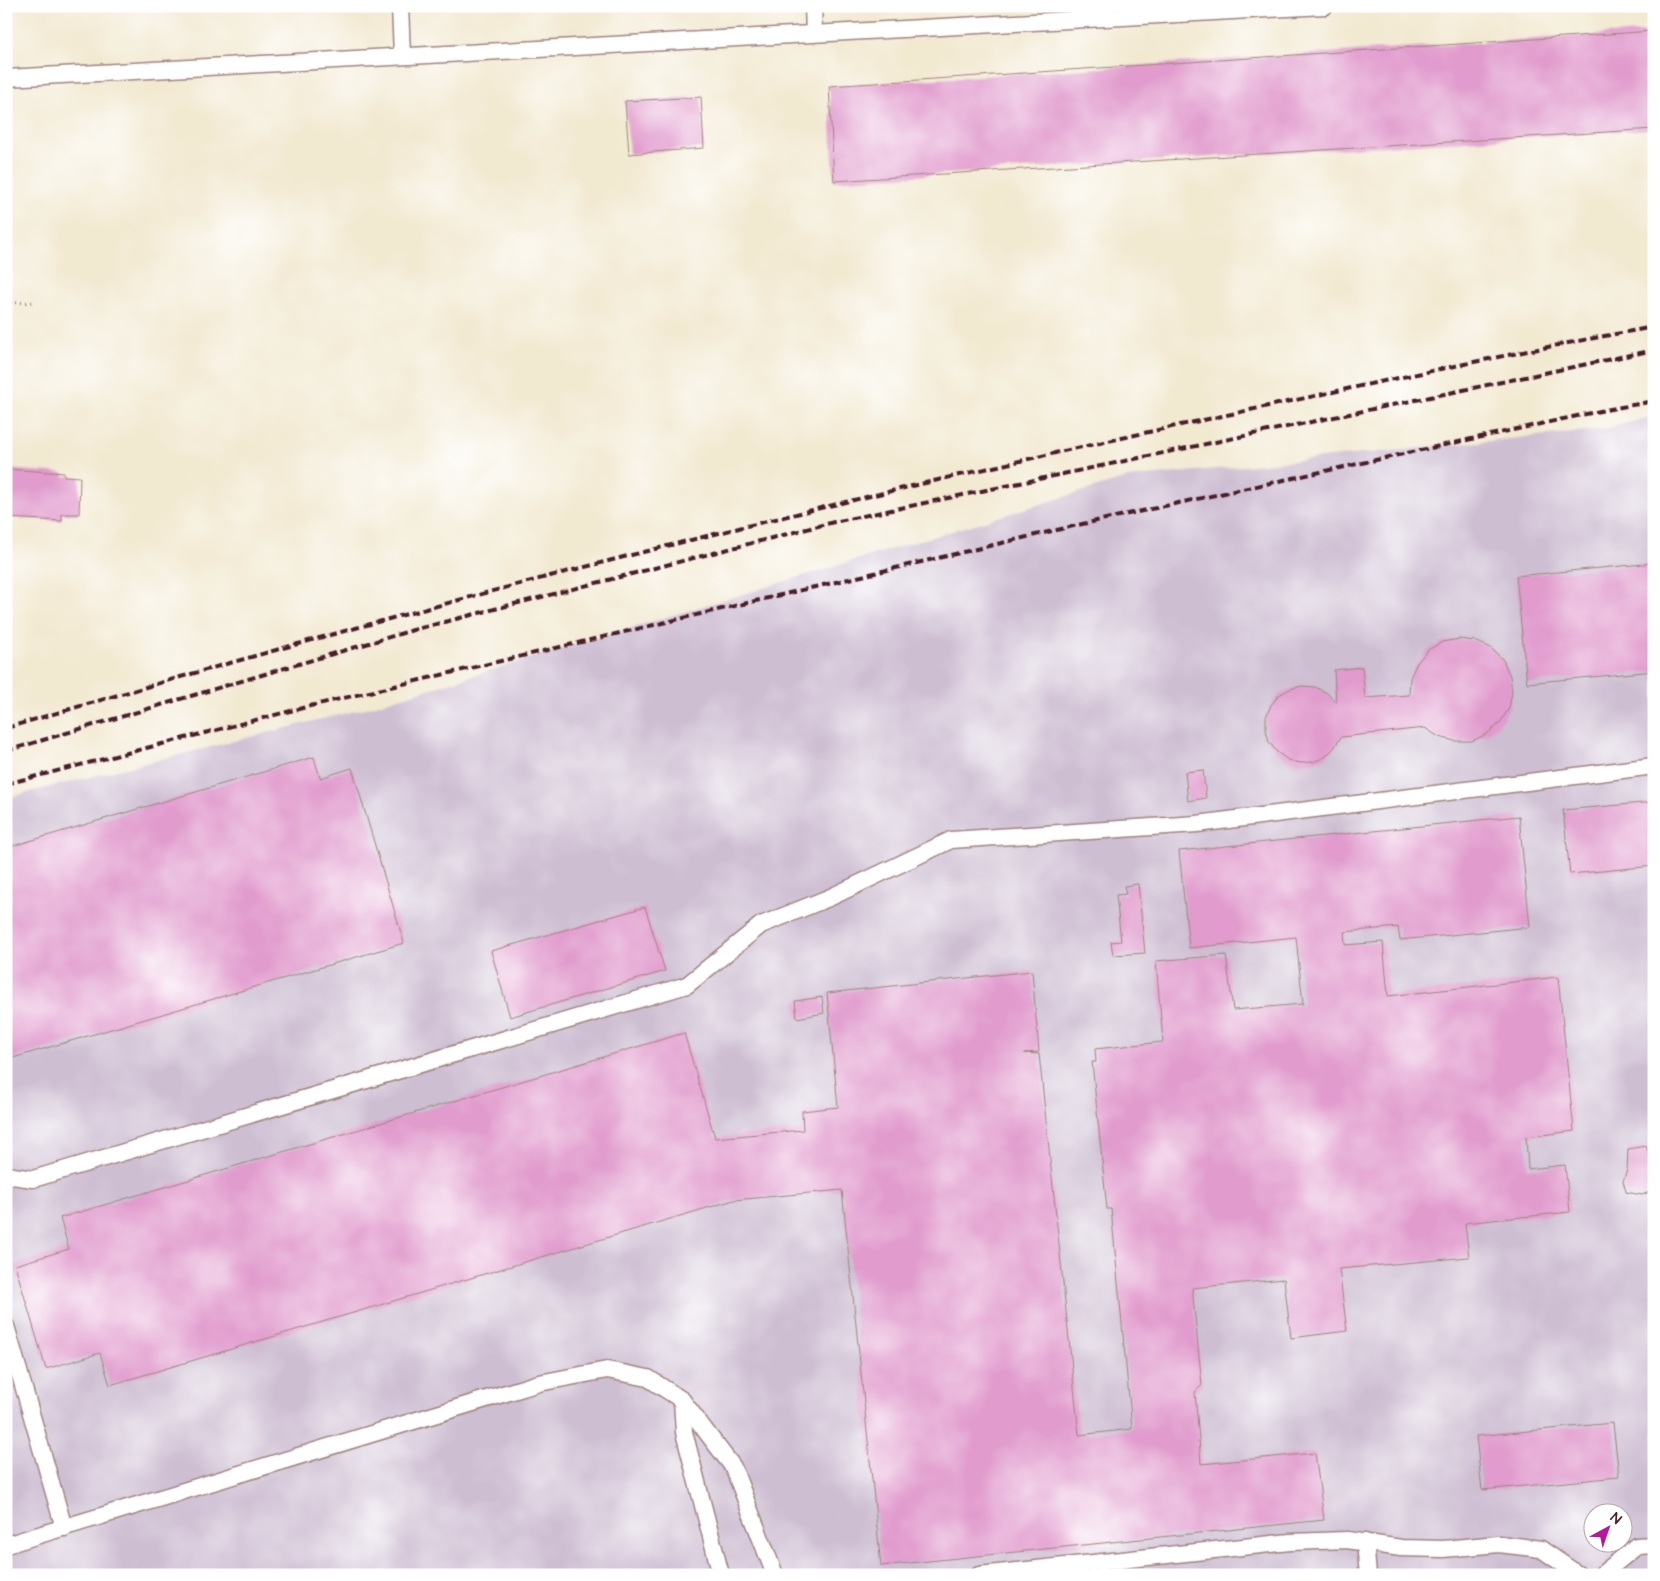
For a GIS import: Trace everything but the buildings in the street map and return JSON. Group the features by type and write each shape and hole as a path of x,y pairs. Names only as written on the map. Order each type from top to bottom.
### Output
{"lane":[{"path":"400,6 402,55"},
{"path":"813,6 814,32"},
{"path":"6,78 1191,10 1325,6"},
{"path":"6,1175 33,1179 687,985 760,925 831,897 951,840 1196,824 1654,766"},
{"path":"6,1326 64,1528"},
{"path":"6,1545 539,1383 607,1370 648,1378 682,1400 733,1467 775,1575"},
{"path":"682,1400 684,1432 722,1575"},
{"path":"980,1575 1290,1542 1347,1540 1400,1548 1443,1548 1499,1544 1541,1549 1579,1575"},
{"path":"1366,1542 1368,1575"},
{"path":"1600,1575 1637,1546 1654,1545"}],"path":[{"path":"6,302 36,302"}],"shaded area":[{"path":"1654,416 1654,1575 6,1575 6,798 366,708 1127,478 1605,429"}],"railway":[{"path":"6,728 311,640 772,520 1081,447 1236,413 1497,357 1654,327"},
{"path":"6,751 413,630 834,522 1654,350"},
{"path":"6,784 310,706 1078,525 1600,411 1654,401"}]}
